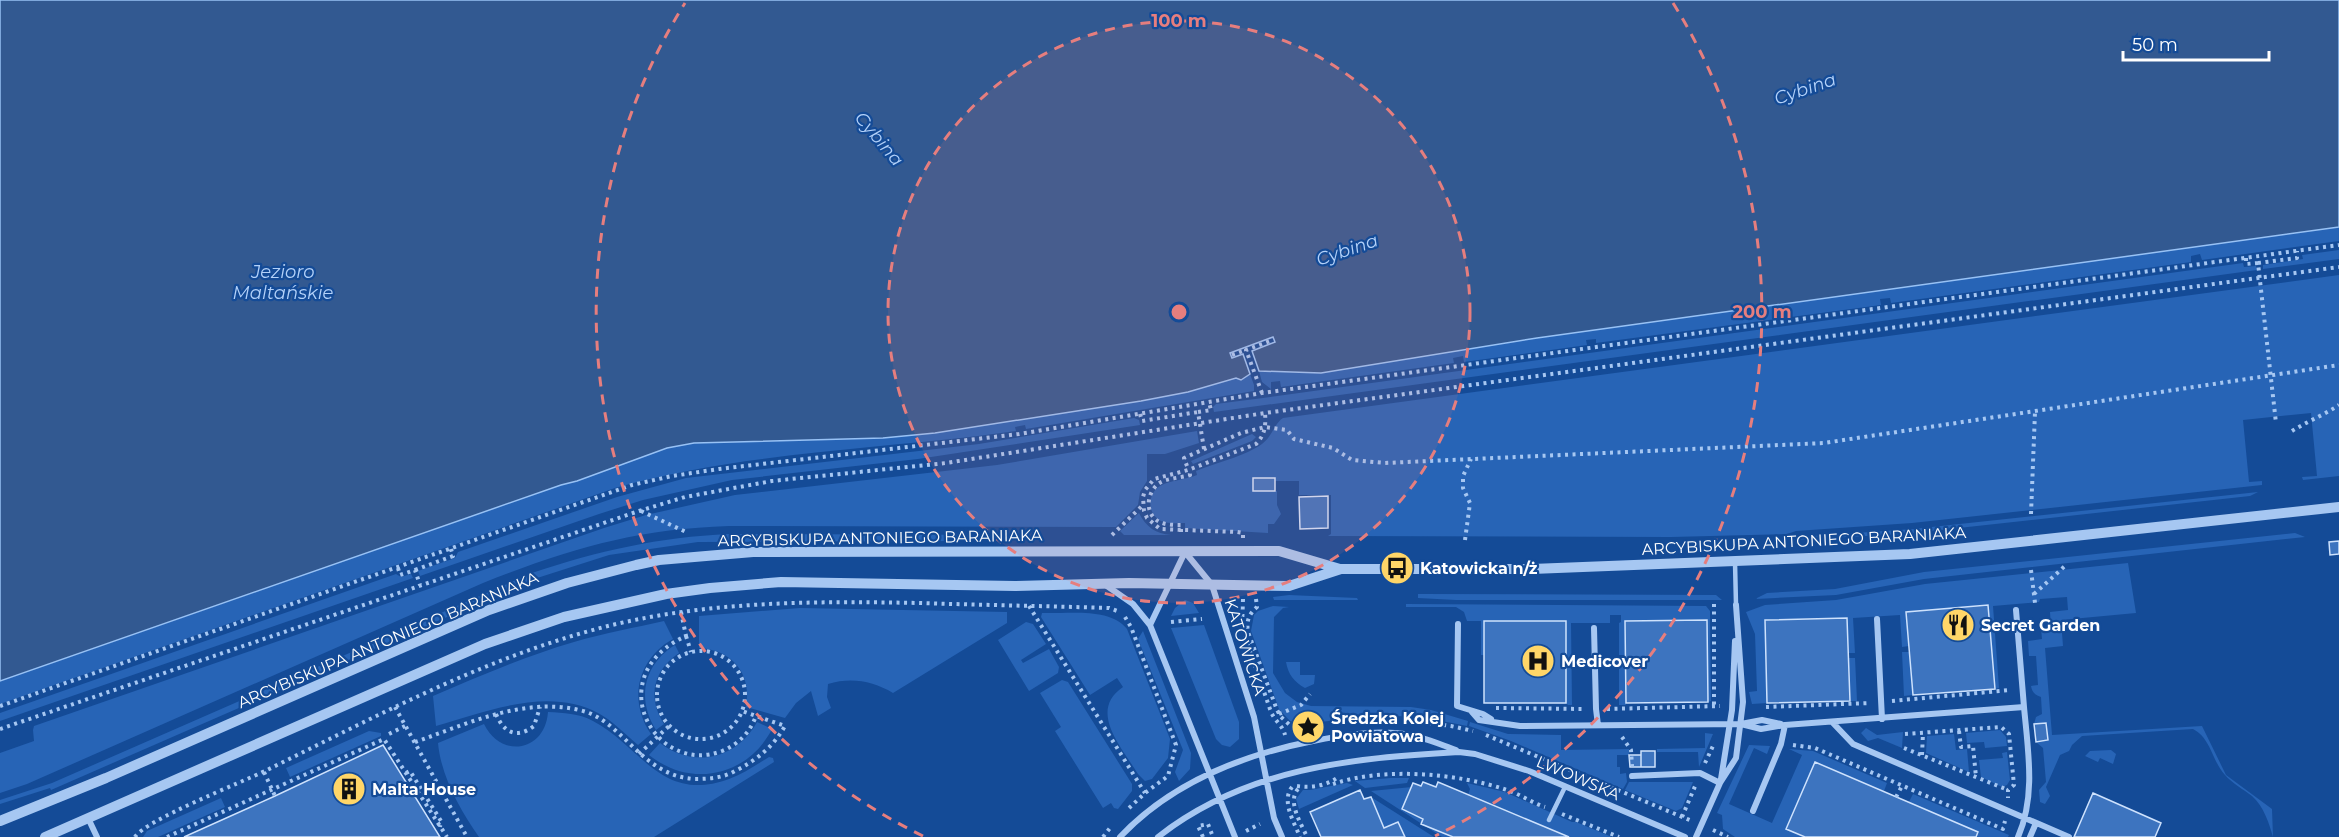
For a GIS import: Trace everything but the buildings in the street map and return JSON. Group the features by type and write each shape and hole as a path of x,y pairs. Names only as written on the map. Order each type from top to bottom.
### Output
{"street":[{"name":"ARCYBISKUPA ANTONIEGO BARANIAKA","path":"0,821 106,778 489,610 567,582 659,560 753,552 1278,551 1341,569 1532,569 1922,553 2339,507"},
{"path":"1150,625 1185,552"},
{"name":"KATOWICKA","path":"1185,552 1212,585 1254,717 1274,818 1282,837"},
{"name":"ARCYBISKUPA ANTONIEGO BARANIAKA","path":"45,837 485,644 555,620 611,605 710,588 781,582 1015,586 1105,584 1289,586 1341,569"},
{"path":"1105,584 1133,604 1150,625 1235,837"},
{"path":"1696,837 1720,783 1736,758 1743,702 1736,605"},
{"path":"1720,783 1732,710 1736,605"},
{"path":"2016,609 2030,783 2026,818 2018,837"},
{"path":"1877,619 1882,719"},
{"path":"1458,624 1457,706 1472,712 1479,720 1520,726 1741,724 1761,729 1785,725 2024,707"},
{"path":"1594,628 1598,725"},
{"path":"1833,723 1853,744 2069,837"},
{"path":"1753,811 1781,744 1785,725"},
{"name":"LWOWSKA","path":"1120,837 1148,811 1178,791 1210,773 1262,752 1340,736 1395,732 1424,738 1459,752"},
{"name":"LWOWSKA","path":"1158,837 1180,821 1220,799 1267,778 1352,761 1459,752 1475,754 1529,771 1685,837"},
{"name":"LWOWSKA","path":"1632,776 1700,773 1720,783"},
{"path":"88,818 98,837"},
{"path":"2030,837 2036,823"}],"lane":[{"path":"1735,562 1736,605"},
{"path":"1549,820 1565,787"}],"path":[{"path":"0,706 632,486 672,476 1019,434 1262,393 2339,245"},
{"path":"2246,258 2246,264 2297,258 2297,251"},
{"path":"2258,263 2276,423"},
{"path":"0,729 639,510 736,486 946,463 1265,413 2339,267"},
{"path":"1232,355 1273,340"},
{"path":"1246,350 1262,393"},
{"path":"1187,466 1184,458 1241,433 1265,427 1287,430 1294,439 1333,448 1352,460 1385,463 1824,443 2339,365"},
{"path":"1140,414 1142,422 1211,411 1209,402"},
{"path":"2292,431 2339,405"},
{"path":"1198,412 1204,449"},
{"path":"2031,514 2035,412"},
{"path":"1243,533 1168,530 1154,525 1147,518 1143,506 1145,490 1154,479 1188,470 1256,444 1265,427 1265,413"},
{"path":"1465,540 1470,503 1463,488 1463,476 1471,459"},
{"path":"1112,535 1148,502 1151,492 1161,482 1190,475 1189,473"},
{"path":"1148,502 1154,518 1164,524 1181,525 1181,538"},
{"path":"639,510 686,532"},
{"path":"398,568 400,575 414,570 453,556 451,549"},
{"path":"2034,594 2066,566"},
{"path":"414,570 420,585"},
{"path":"2031,570 2035,603"},
{"path":"1256,599 1257,607 1250,614 1247,627 1279,714 1291,725 1294,733"},
{"path":"135,837 151,823 264,772 395,707 485,667 555,641 614,625 681,612 780,602 1109,608 1122,613 1127,619 1176,745 1168,776 1145,793 1123,814"},
{"path":"1714,604 1714,706"},
{"path":"1029,606 1145,793"},
{"path":"681,612 691,652"},
{"path":"1244,612 1241,622 1243,634 1271,712 1284,730"},
{"path":"1171,622 1202,619"},
{"path":"686,636 662,649 648,667 643,679 641,697 643,709 658,736 673,747 691,754 716,753 733,746 744,737 752,727 756,716"},
{"path":"691,652 715,653 734,666 744,688 742,711 729,729 709,738 688,738 669,726 658,706 658,683 670,663 680,656 691,652"},
{"path":"1279,714 1301,705 1310,694"},
{"path":"415,742 496,714 540,706 559,706 588,712 599,718 653,765 685,778 714,779 729,774 765,753 778,739 785,726 742,711"},
{"path":"496,714 505,730 520,734 534,726 540,706"},
{"path":"395,707 467,837"},
{"path":"1612,708 1615,724 1631,750 1632,776"},
{"path":"167,837 384,739 405,726"},
{"path":"639,754 669,726"},
{"path":"1781,744 1815,748 2003,829 2008,810 2008,790 2013,785 2006,729 2001,727 1905,734"},
{"path":"1959,730 1961,747 1972,746 1976,777"},
{"path":"1922,755 1923,733"},
{"path":"384,739 447,837"},
{"path":"1713,744 1728,743"},
{"path":"1904,748 2008,790"},
{"path":"264,772 274,796"},
{"path":"1300,837 1287,798 1290,789 1364,777 1393,775 1452,778 1506,789 1540,805"},
{"path":"1298,780 1294,803 1307,837"},
{"path":"1896,797 1902,786"},
{"path":"1569,817 1619,837"},
{"path":"1102,837 1116,821"},
{"path":"1203,837 1198,826 1208,824 1213,837"},
{"path":"1246,831 1260,824"}],"shaded area":[{"path":"2339,215 2339,241 2202,260 2200,254 2191,256 2191,262 1891,303 1890,298 1880,299 1881,305 1596,343 1596,339 1586,340 1587,345 1464,362 1463,356 1453,358 1454,363 1281,387 1280,381 1271,382 1271,389 1262,382 1259,371 1321,373 1537,338 2294,233 2310,223"},
{"path":"2339,250 2339,259 2263,269 2263,265 2303,259 2302,255"},
{"path":"2243,263 2244,267 2256,266 2257,270 1214,412 1213,407 1216,404"},
{"path":"2339,275 2339,476 2303,480 2302,477 2317,476 2311,413 2243,420 2249,482 2262,481 2262,485 1912,523 1796,531 1787,534 1671,537 1328,536 1331,534 1331,495 1299,495 1299,481 1275,481 1275,478 1253,478 1253,491 1277,491 1277,505 1281,514 1274,524 1268,524 1268,533 1185,528 1185,523 1170,523 1156,518 1150,504 1153,494 1160,486 1197,475 1196,471 1255,448 1265,441 1283,418"},
{"path":"1230,371 1241,380 1250,374 1254,391 1026,429 1025,425 1015,427 1016,431 749,461 659,477 615,488 0,704 0,681 253,593 253,586 666,435 878,432 883,437 934,433"},
{"path":"1134,418 1139,420 1140,425 918,459 732,480 643,500 420,576 418,571 455,558 458,552 617,497 686,478 979,444"},
{"path":"1197,431 1199,443 1165,454 1147,454 1147,481 1140,492 1138,505 1116,527 729,526 663,531 603,543 544,560 483,583 27,784 0,793 0,753 34,741 34,726 646,515 735,495 997,465"},
{"path":"1252,434 1256,437 1252,441 1193,464 1191,461"},
{"path":"2258,492 2250,496 1904,534 1791,540 1799,537 1913,529"},
{"path":"1139,513 1152,529 1171,535 1124,535 1120,531"},
{"path":"2295,533 2305,537 1924,579 1836,595 1755,599 1767,593 1835,589 1924,572"},
{"path":"729,534 999,535 962,541 698,542 609,555 534,579 51,790 50,788 0,804 0,800 52,783 532,573 629,546 678,538"},
{"path":"2128,563 2136,613 2061,620 2063,646 2045,648 2052,735 2202,726 2226,775 2272,809 2273,837 2260,805 2225,775 2204,738 2193,729 2082,736 2069,751 2060,755 2046,787 2050,796 2045,804 2040,802 2039,790 2046,782 2043,748 2036,742 2048,740 2047,723 2034,724 2036,717 2042,714 2041,697 2031,688 2031,686 2038,685 2036,656 2029,656 2028,641 2042,639 2041,628 2051,627 2050,612 2068,610 2067,597 1993,606 1999,688 1995,689 1988,605 1909,646 1902,647 1900,615 1853,618 1855,653 1848,653 1847,618 1766,620 1767,703 1752,704 1749,692 1757,691 1755,634 1746,612 1765,605 1836,600 1925,584"},
{"path":"396,574 401,577 411,574 413,578 0,721 0,713"},
{"path":"1418,594 1716,595 1722,600 1456,600 1418,598"},
{"path":"1289,595 1357,598 1358,600 1274,600 1273,597"},
{"path":"1185,600 1193,603 1199,613 1171,616 1175,608"},
{"path":"1406,604 1706,606 1710,611 1711,701 1708,702 1707,620 1625,621 1625,655 1619,655 1621,615 1610,615 1610,623 1571,623 1572,705 1568,705 1566,703 1566,621 1484,621 1484,655 1481,655 1481,621 1467,621 1464,612 1456,607 1406,607"},
{"path":"1273,606 1289,607 1283,608 1274,617 1273,673 1285,693 1297,702 1311,706 1411,707 1431,710 1468,721 1467,726 1403,716 1364,716 1318,722 1290,721 1279,709 1251,631 1254,615 1258,611"},
{"path":"800,608 1007,612 1007,623 893,693 862,681 845,681 828,684 827,697 831,708 818,716 811,691 796,703 785,718 746,707 746,684 738,666 722,653 699,648 699,616"},
{"path":"1042,613 1088,613 1110,617 1127,629 1170,739 1168,758 1152,779 1145,781 1138,774 1111,730 1108,707 1113,697 1123,687 1117,678 1090,695 1041,617"},
{"path":"664,621 673,639 661,647 644,669 638,695 644,721 651,734 638,745 598,713 579,705 559,702 517,704 436,726 433,696 556,648 596,636"},
{"path":"1026,622 1033,624 1046,644 1021,660 1023,663 1049,649 1059,667 1058,673 1029,691 998,640"},
{"path":"1204,625 1239,722 1239,739 1230,747 1222,745 1216,739 1171,628"},
{"path":"1143,631 1191,753 1190,769 1179,781 1175,772 1183,750 1138,639"},
{"path":"675,645 679,653 663,668 655,685 656,704 664,724 656,730 646,706 646,683 656,662"},
{"path":"1902,652 1910,652 1913,695 1904,696"},
{"path":"1848,658 1855,658 1857,701 1850,701"},
{"path":"1619,660 1625,660 1626,705 1619,705"},
{"path":"1286,662 1300,662 1300,675 1315,675 1314,684 1305,688 1298,683 1290,674"},
{"path":"1062,680 1068,682 1132,784 1132,791 1118,809 1114,808 1111,803 1103,808 1055,731 1061,727 1040,693"},
{"path":"548,712 576,715 593,721 610,732 654,769 686,784 706,785 729,779 769,757 773,758 774,762 654,837 479,837 452,792 443,768 438,743 484,724 501,743 521,746 531,743 539,736"},
{"path":"757,722 772,729 762,745 749,758 734,767 700,774 683,772 665,766 649,755 660,743 687,756 700,758 714,756 738,745"},
{"path":"1470,722 1508,734 1561,735 1561,750 1629,749 1629,755 1617,755 1617,767 1620,767 1620,774 1626,773 1627,782 1623,789 1511,741 1469,726"},
{"path":"1866,728 1877,735 1903,732 1902,748 1878,738 1868,741 1861,733"},
{"path":"2000,730 2006,737 2007,746 1985,748 1984,742 1967,743 1966,733"},
{"path":"369,731 381,733 381,736 290,777 286,768"},
{"path":"1705,733 1713,734 1699,767 1698,752 1657,752 1657,749 1705,748"},
{"path":"1954,734 1956,750 1967,749 1969,772 1926,753 1927,736"},
{"path":"1749,745 1770,746 1767,754 1754,748 1729,804 1772,823 1802,755 1789,749 1813,751 1887,783 1884,791 1815,762 1786,828 1805,837 1735,837 1723,829 1722,815 1717,813"},
{"path":"2111,750 2116,754 2113,764 2100,758 2098,762 2085,756 2090,751"},
{"path":"2007,752 2010,780 2007,785 2002,787 1981,777 1979,760 2003,758 2002,753"},
{"path":"1409,778 1407,783 1365,788 1355,781"},
{"path":"1629,782 1693,782 1682,808 1676,811 1625,790"},
{"path":"1347,783 1353,785 1299,809 1296,799 1303,790"},
{"path":"1467,783 1505,792 1612,837 1569,837 1468,795 1470,789"},
{"path":"1412,787 1410,814 1423,819 1421,824 1371,791"},
{"path":"1913,794 2009,835 2008,837 1976,837 1978,832 1909,802"},
{"path":"1371,797 1434,837 1405,837 1398,822 1384,828"},
{"path":"221,798 225,807 158,837 143,837 147,831"},
{"path":"1424,825 1453,837 1442,837"}],"water":[{"name":"Jezioro Maltańskie","path":"0,0 2339,0 2339,227 1537,338 1321,373 1259,371 1252,351 1275,342 1273,337 1230,353 1232,358 1243,354 1250,374 1241,380 1236,378 1188,392 1141,401 935,433 883,438 694,443 667,448 0,681"}],"place":[{"name":"Katowicka n/ż","path":"1397,568"},
{"name":"Secret Garden","path":"1958,625"},
{"name":"Medicover","path":"1538,661"},
{"name":"Średzka Kolej Powiatowa","path":"1308,727"},
{"name":"Malta House","path":"349,789"}],"water label":[{"name":"Cybina","path":"1805,89"},
{"name":"Cybina","path":"879,139"},
{"name":"Cybina","path":"1347,250"}]}
